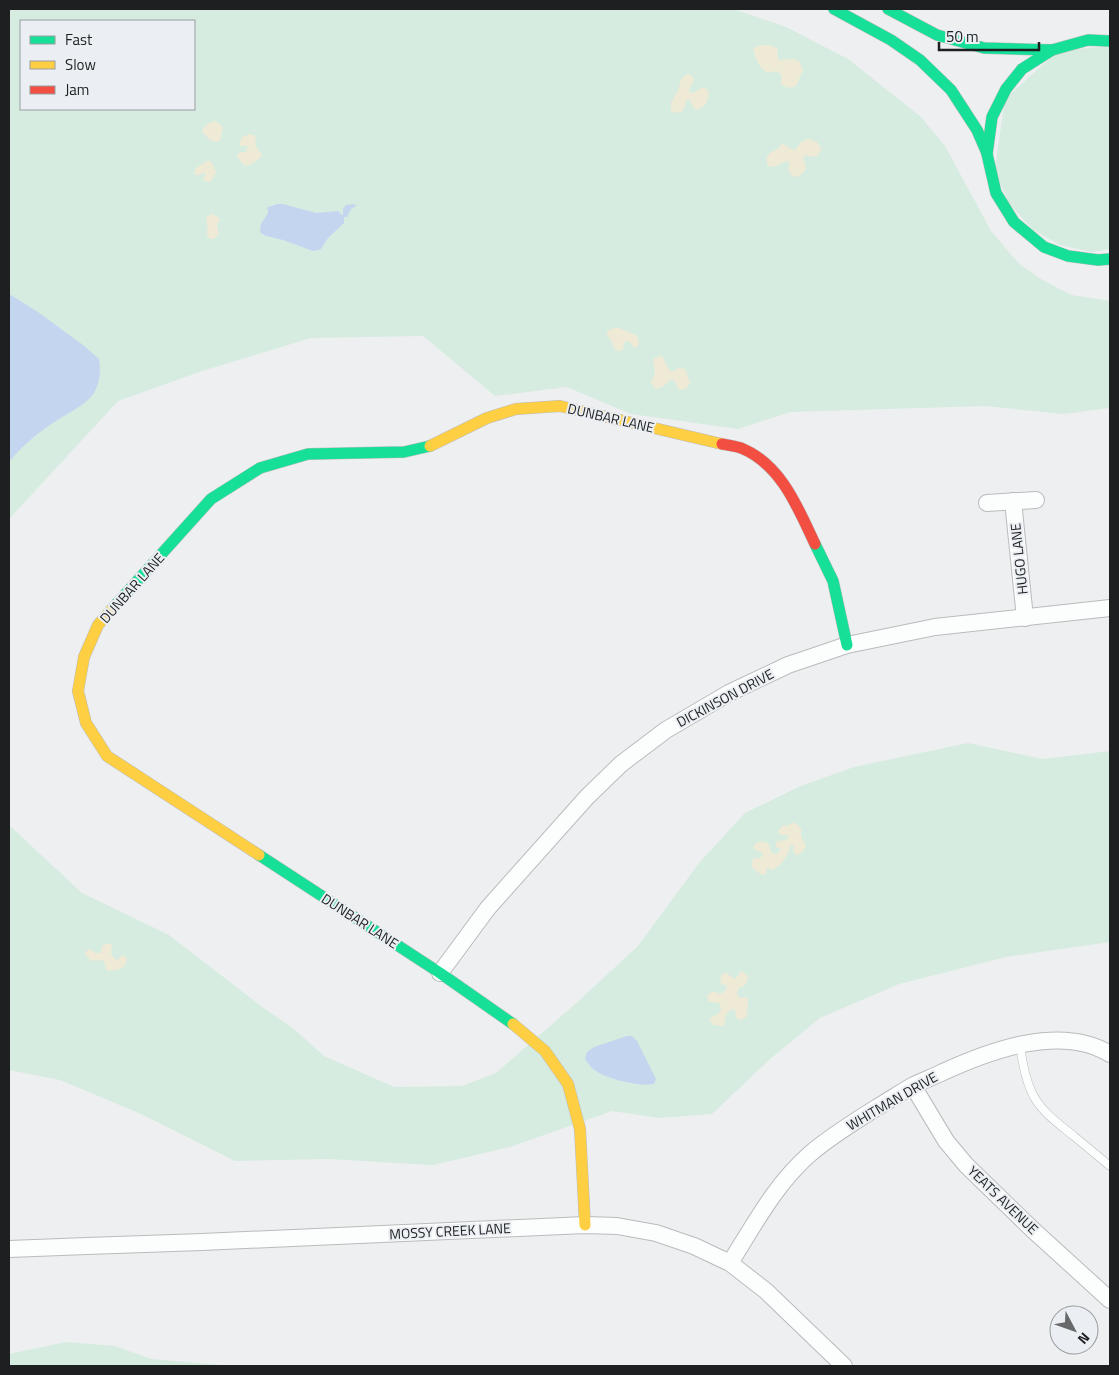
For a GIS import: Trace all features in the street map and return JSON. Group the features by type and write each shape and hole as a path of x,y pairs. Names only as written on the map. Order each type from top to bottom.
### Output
{"street":[{"path":"834,9 891,40 920,60 950,90 977,130 987,154 996,193 1014,222 1044,247 1068,256 1098,260 1110,259"},
{"path":"888,9 938,35 984,48 1052,50 1088,40 1110,29"},
{"path":"1088,40 1110,41"},
{"path":"987,154 992,117 1006,90 1022,70 1052,50"},
{"name":"DUNBAR LANE","path":"585,1225 580,1129 568,1084 545,1051 531,1038 440,973 107,756 86,723 78,691 84,657 98,625 211,499 260,468 308,454 404,452 430,446 487,418 508,411 560,406 741,448 760,459 776,474 792,495 833,581 847,645"},
{"path":"987,503 1036,500"},
{"name":"HUGO LANE","path":"1013,501 1025,618"},
{"name":"DICKINSON DRIVE","path":"440,973 488,908 587,797 621,764 666,730 729,693 788,665 847,645 935,627 1110,608"},
{"name":"WHITMAN DRIVE","path":"730,1262 785,1180 811,1153 849,1125 913,1086 970,1060 1020,1045 1056,1040 1081,1044 1104,1050 1110,1054"},
{"name":"YEATS AVENUE","path":"913,1086 946,1142 966,1165 1033,1230 1110,1300"},
{"name":"MOSSY CREEK LANE","path":"9,1250 585,1225 637,1228 656,1232 730,1262 766,1291 844,1366"}],"lane":[{"path":"1020,1045 1027,1081 1032,1094 1041,1107 1110,1166"}],"green space":[{"path":"9,9 733,9 786,27 848,59 921,117 945,146 991,231 1019,264 1041,279 1071,295 1110,301 1110,408 1064,414 985,406 790,412 738,429 631,414 567,387 495,396 423,336 311,338 202,371 118,401 9,519"},
{"path":"1110,46 1110,249 1092,252 1060,245 1032,229 1008,202 995,169 1005,99 1058,51"},
{"path":"968,743 1043,759 1110,751 1110,942 1006,957 899,984 820,1018 769,1060 712,1114 660,1118 612,1111 510,1147 433,1165 328,1159 235,1161 141,1114 60,1080 9,1070 9,825 82,893 169,935 262,1007 294,1029 324,1056 394,1087 462,1086 496,1073 638,946 699,863 745,813 801,786 854,767"},
{"path":"66,1342 115,1346 151,1359 226,1366 9,1366 9,1354"}],"sand":[{"path":"760,45 777,48 779,60 794,59 799,61 803,70 796,86 790,88 781,84 782,76 779,72 768,73 762,69 753,49"},
{"path":"687,74 692,76 694,81 689,92 695,92 702,87 708,90 709,94 706,104 700,109 694,109 690,100 686,100 682,111 673,112 671,110 671,102 678,91 681,79"},
{"path":"213,121 218,122 223,128 220,140 217,142 210,140 202,132 205,126"},
{"path":"250,134 256,136 255,145 262,155 248,166 244,165 237,157 240,152 246,152 248,146 240,146 242,137"},
{"path":"809,139 817,142 821,148 816,156 804,156 803,159 806,165 803,173 800,175 793,177 788,170 790,164 787,161 775,166 767,165 767,156 782,144 795,150 802,141"},
{"path":"207,161 211,161 216,172 210,182 203,179 204,172 200,175 195,175 197,167"},
{"path":"212,214 220,218 217,226 219,234 214,239 210,239 207,236 206,219"},
{"path":"616,327 636,336 639,341 637,348 625,341 621,351 615,350 607,335 607,331"},
{"path":"659,356 662,356 671,371 677,368 685,369 690,382 687,388 678,389 672,379 662,387 654,388 651,382 655,372 653,362"},
{"path":"791,823 795,823 801,828 801,836 806,846 801,853 796,855 793,851 794,846 791,845 787,856 779,866 772,870 767,868 766,874 758,873 752,867 752,861 754,858 760,858 763,855 753,847 758,842 766,842 772,853 777,854 781,849 776,847 776,842 786,840 789,836 780,835 778,831 784,825 788,826"},
{"path":"106,944 112,945 111,954 115,959 118,960 121,956 127,958 127,962 120,969 114,971 106,970 104,961 92,961 86,956 85,952 90,949 96,953 101,953 102,946"},
{"path":"742,971 748,976 747,981 744,986 738,988 737,994 740,998 746,997 748,1000 747,1016 742,1020 738,1019 733,1009 727,1014 724,1026 713,1025 710,1020 711,1017 718,1014 721,1009 719,1003 708,1000 707,995 714,991 720,994 726,990 727,985 722,985 720,982 722,974 727,973 734,979"}],"water":[{"path":"277,204 316,213 338,211 342,215 346,205 355,204 356,206 351,209 347,217 344,217 344,223 328,238 321,249 313,251 261,233 261,224 268,213 266,208"},
{"path":"9,294 38,312 99,359 100,376 98,385 90,398 35,436 9,462"},
{"path":"632,1036 637,1041 656,1079 654,1084 633,1083 608,1077 595,1070 585,1059 587,1052 594,1047"}],"traffic: fast":[{"path":"834,9 891,40 920,60 951,90 977,130 987,153"},
{"path":"888,9 937,35 984,48 1052,50"},
{"path":"1110,41 1088,40 1052,50 1022,69 1006,89 992,117 987,154 996,193 1014,222 1044,247 1068,256 1098,260 1110,259"},
{"path":"112,609 211,499 260,468 308,454 404,452 430,446"},
{"path":"815,544 833,581 847,645"},
{"path":"259,855 440,973 513,1024"}],"traffic: slow":[{"path":"430,446 487,418 516,409 560,406 722,444"},
{"path":"112,609 98,625 84,657 78,691 86,723 107,756 259,855"},
{"path":"513,1024 545,1051 568,1084 580,1129 585,1225"}],"traffic: jam":[{"path":"722,444 741,448 755,455 778,476 795,502 815,544"}]}
